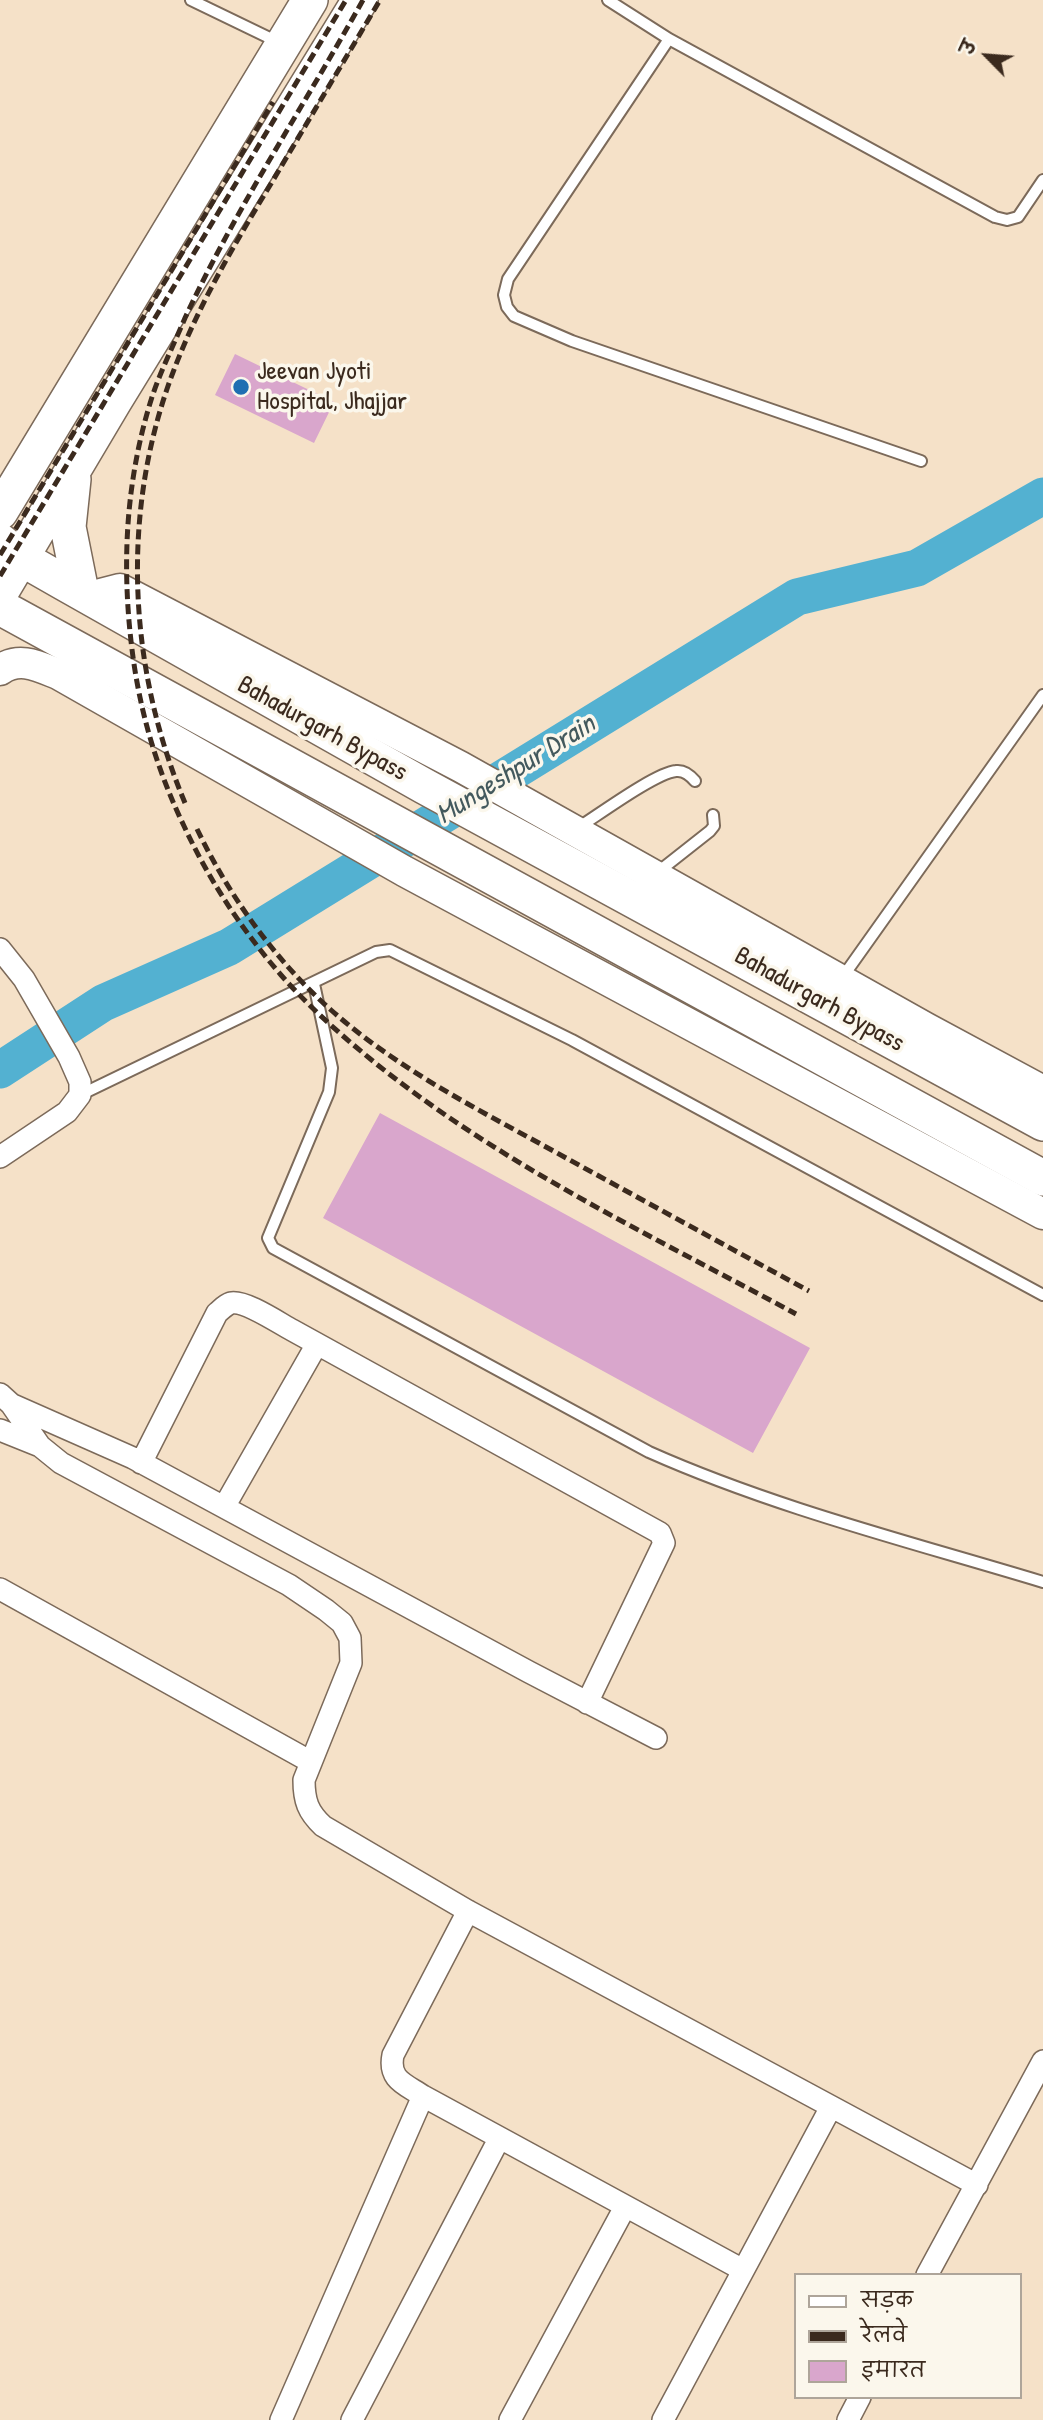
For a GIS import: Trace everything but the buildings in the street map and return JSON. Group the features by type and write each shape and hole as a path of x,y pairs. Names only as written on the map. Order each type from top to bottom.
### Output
{"highway":[{"path":"0,512 310,0"},
{"path":"0,593 11,549 74,469 360,0"},
{"path":"74,469 68,527 85,595"},
{"name":"Bahadurgarh Bypass","path":"11,549 85,595 424,786 1043,1123"},
{"name":"Bahadurgarh Bypass","path":"0,607 17,629 368,807 1043,1178"}],"main road":[{"path":"85,595 120,589 461,767 1043,1091"},
{"path":"0,670 5,666 27,662 58,674 404,871 1043,1214"}],"street":[{"path":"0,949 23,979 69,1057 80,1082 80,1095 67,1112 0,1157"},
{"path":"141,1463 218,1313 225,1306 243,1304 660,1533 664,1543 587,1703"},
{"path":"224,1507 317,1344"},
{"path":"5,1399 141,1463 656,1738"},
{"path":"5,1399 40,1446 61,1463 289,1585 342,1623 350,1638 351,1663 304,1780 304,1800 312,1815 323,1826 468,1911 976,2185"},
{"path":"0,1430 40,1446"},
{"path":"0,1589 311,1762"},
{"path":"468,1911 393,2055 393,2073 398,2080 499,2139 743,2270"},
{"path":"929,2273 1043,2061"},
{"path":"281,2420 423,2096"},
{"path":"663,2420 831,2107"},
{"path":"352,2420 499,2139"},
{"path":"510,2420 625,2207"},
{"path":"848,2420 859,2399"}],"lane":[{"path":"191,0 283,44"},
{"path":"608,0 668,39 995,217 1007,220 1018,217 1043,180"},
{"path":"668,39 508,279 504,295 507,307 514,316 572,341 921,461"},
{"path":"840,980 1043,695"},
{"path":"573,830 660,776 678,771 689,774 695,781"},
{"path":"654,876 710,831 714,826 713,815"},
{"path":"80,1095 384,950 398,953 572,1040 1043,1295"},
{"path":"314,984 332,1068 329,1093 268,1238 273,1248 649,1452 698,1474 761,1496 1043,1582"}],"waterway":[{"name":"Mungeshpur Drain","path":"0,1070 103,1003 229,947 797,597 917,568 1043,496"}],"railway":[{"path":"0,576 346,0"},
{"path":"363,0 248,197 205,277 159,377 143,429 131,493 127,591 136,679 159,764 194,846 215,885 240,922 292,987 349,1042 423,1099 526,1166 796,1314"},
{"path":"185,803 153,702 143,650 138,598 138,545 152,440 177,362 214,283 380,0"},
{"path":"0,555 273,102"},
{"path":"197,829 239,903 272,948 310,991 358,1032 415,1073 809,1291"}],"place":[{"name":"Jeevan Jyoti Hospital, Jhajjar","path":"241,387"}]}
